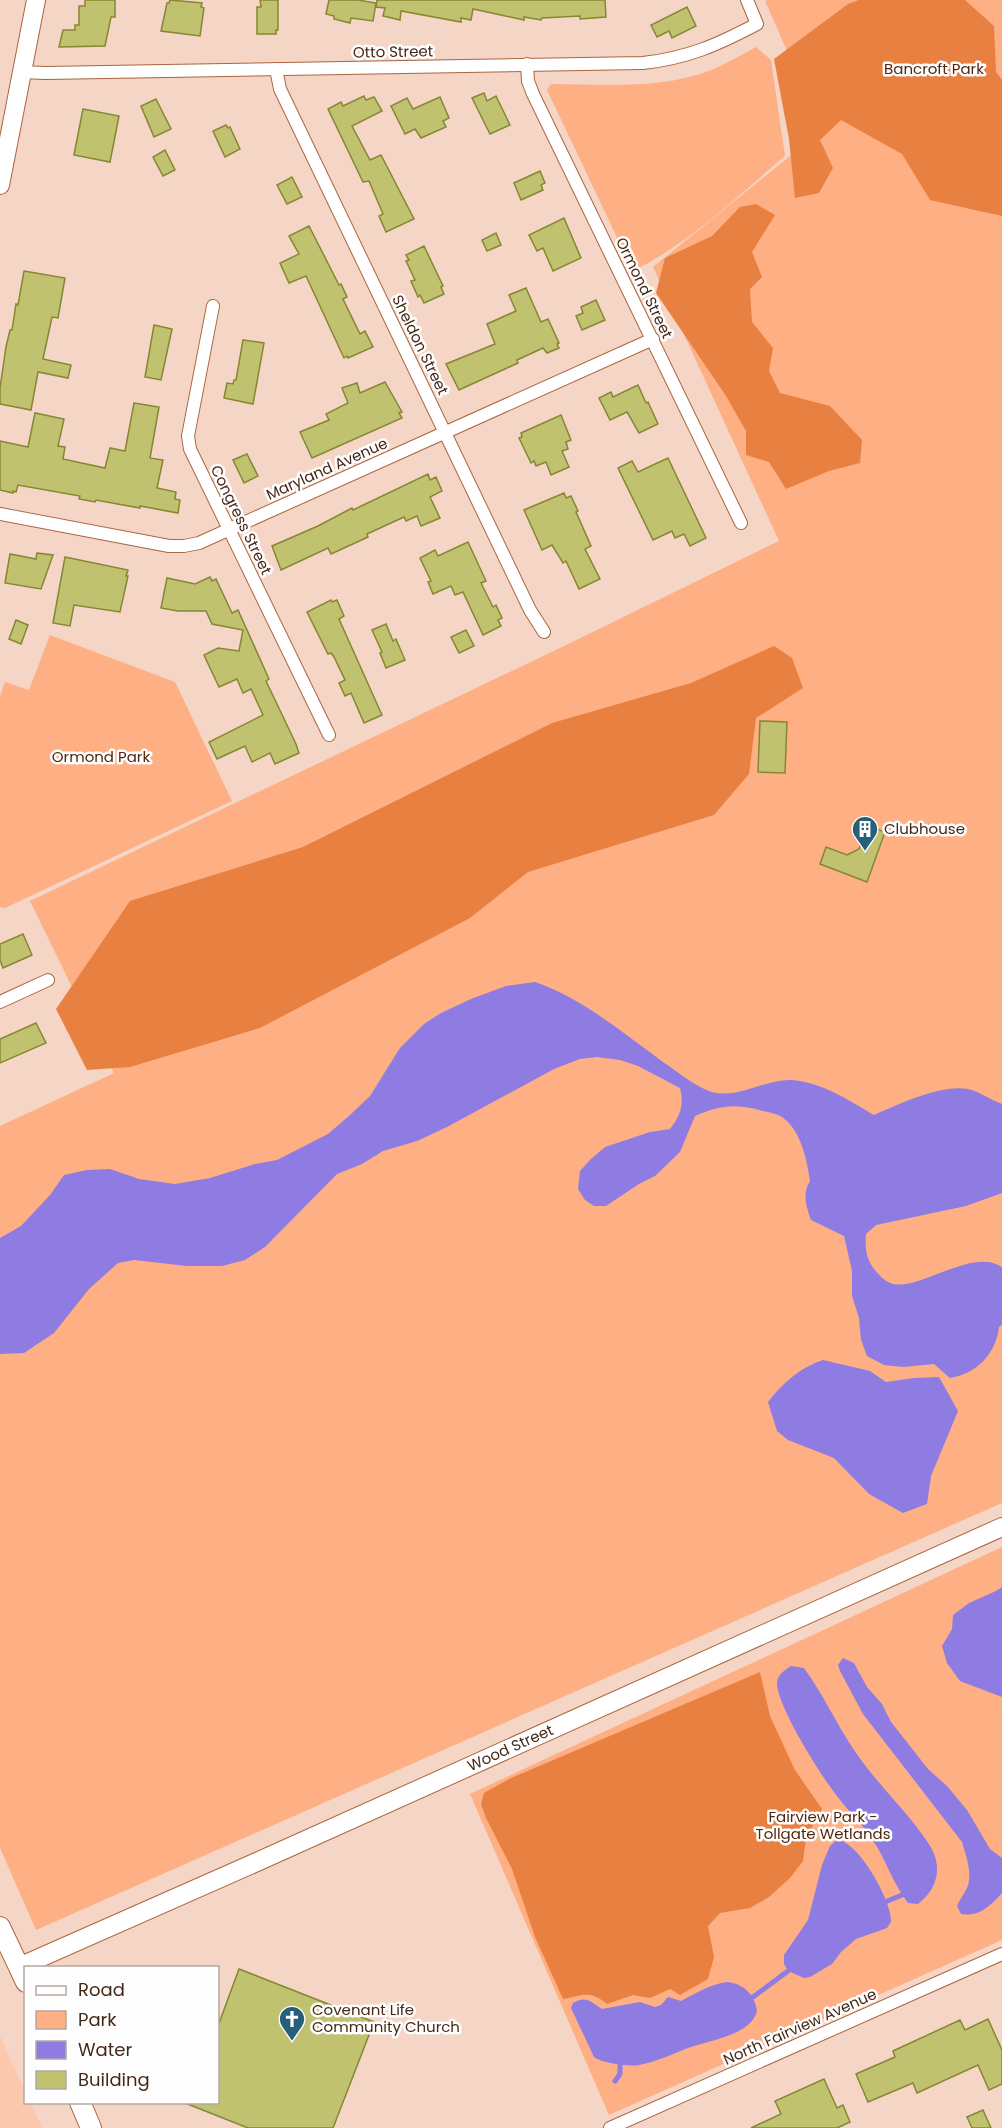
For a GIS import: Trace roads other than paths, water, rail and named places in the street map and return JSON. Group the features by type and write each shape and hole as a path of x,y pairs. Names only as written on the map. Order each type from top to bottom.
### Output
{"main road":[{"path":"0,1927 22,1975"},
{"path":"80,2104 91,2128"}],"street":[{"path":"0,185 36,0"},
{"name":"Otto Street","path":"22,72 642,63 670,60 721,43 757,24 747,0"},
{"name":"Ormond Street","path":"527,64 528,81 533,94 741,523"},
{"name":"Sheldon Street","path":"276,69 280,89 530,610 544,632"},
{"name":"Congress Street","path":"213,306 188,436 190,449 329,735"},
{"name":"Maryland Avenue","path":"0,514 169,546 199,543 652,339"},
{"path":"0,1002 48,980"},
{"name":"Wood Street","path":"41,1966 259,1861 1002,1527"},
{"name":"North Fairview Avenue","path":"610,2128 1002,1954"}],"water":[{"path":"535,982 586,1007 685,1078 709,1091 740,1092 781,1081 802,1081 834,1093 874,1115 920,1096 945,1089 972,1090 1002,1104 1002,1193 966,1206 876,1225 866,1234 867,1253 871,1265 882,1278 893,1284 918,1281 977,1262 990,1262 1002,1267 1002,1325 999,1327 994,1346 989,1354 968,1372 950,1378 934,1364 903,1367 884,1365 867,1356 861,1340 859,1318 852,1296 852,1271 844,1236 811,1220 805,1195 810,1181 802,1146 789,1123 777,1114 734,1106 711,1110 695,1116 680,1152 655,1176 606,1206 594,1206 585,1200 578,1189 580,1171 591,1159 605,1147 650,1132 670,1129 679,1114 682,1099 680,1088 638,1066 620,1060 597,1057 580,1059 554,1069 447,1127 417,1141 383,1151 362,1164 337,1174 265,1247 245,1260 222,1266 187,1266 134,1260 118,1263 89,1289 54,1333 24,1353 0,1354 0,1238 21,1226 50,1195 64,1175 87,1170 110,1169 139,1179 175,1184 210,1178 255,1164 277,1160 328,1134 350,1115 370,1096 400,1048 424,1024 471,999 506,986"},
{"path":"823,1360 870,1371 886,1382 939,1377 958,1411 931,1476 927,1504 903,1513 869,1494 834,1458 788,1440 777,1431 768,1402 792,1377 806,1367"},
{"path":"1002,1587 1002,1697 960,1681 947,1663 942,1646 952,1629 953,1615 969,1603"},
{"path":"843,1658 854,1663 867,1687 882,1704 891,1722 928,1769 947,1786 967,1810 990,1849 1002,1858 1002,1893 984,1910 974,1914 961,1914 957,1906 969,1883 968,1865 962,1842 863,1714 840,1671 838,1665"},
{"path":"791,1666 804,1668 854,1750 912,1821 932,1850 937,1867 936,1879 931,1890 918,1904 908,1903 903,1896 872,1839 830,1786 792,1724 784,1708 777,1683 780,1675"},
{"path":"837,1840 855,1850 873,1874 886,1901 891,1922 887,1928 856,1939 841,1952 832,1964 804,1978 788,1971 784,1964 784,1955 808,1920 822,1865 830,1846"},
{"path":"728,1982 744,1988 754,2000 757,2011 747,2026 729,2035 639,2065 616,2064 594,2057 571,2008 573,2003 582,2000 589,2000 602,2009 640,2002 655,2007 661,2005 668,1997 681,2001 710,1987"}],"waterway":[{"path":"885,1902 902,1895"},
{"path":"753,1997 788,1971"},
{"path":"615,2081 620,2074 620,2063"}],"place":[{"name":"Clubhouse","path":"865,852"},
{"name":"Covenant Life Community Church","path":"292,2042"}],"park label":[{"name":"Bancroft Park","path":"934,69"},
{"name":"Ormond Park","path":"101,757"},
{"name":"Fairview Park - Tollgate Wetlands","path":"823,1826"}]}
